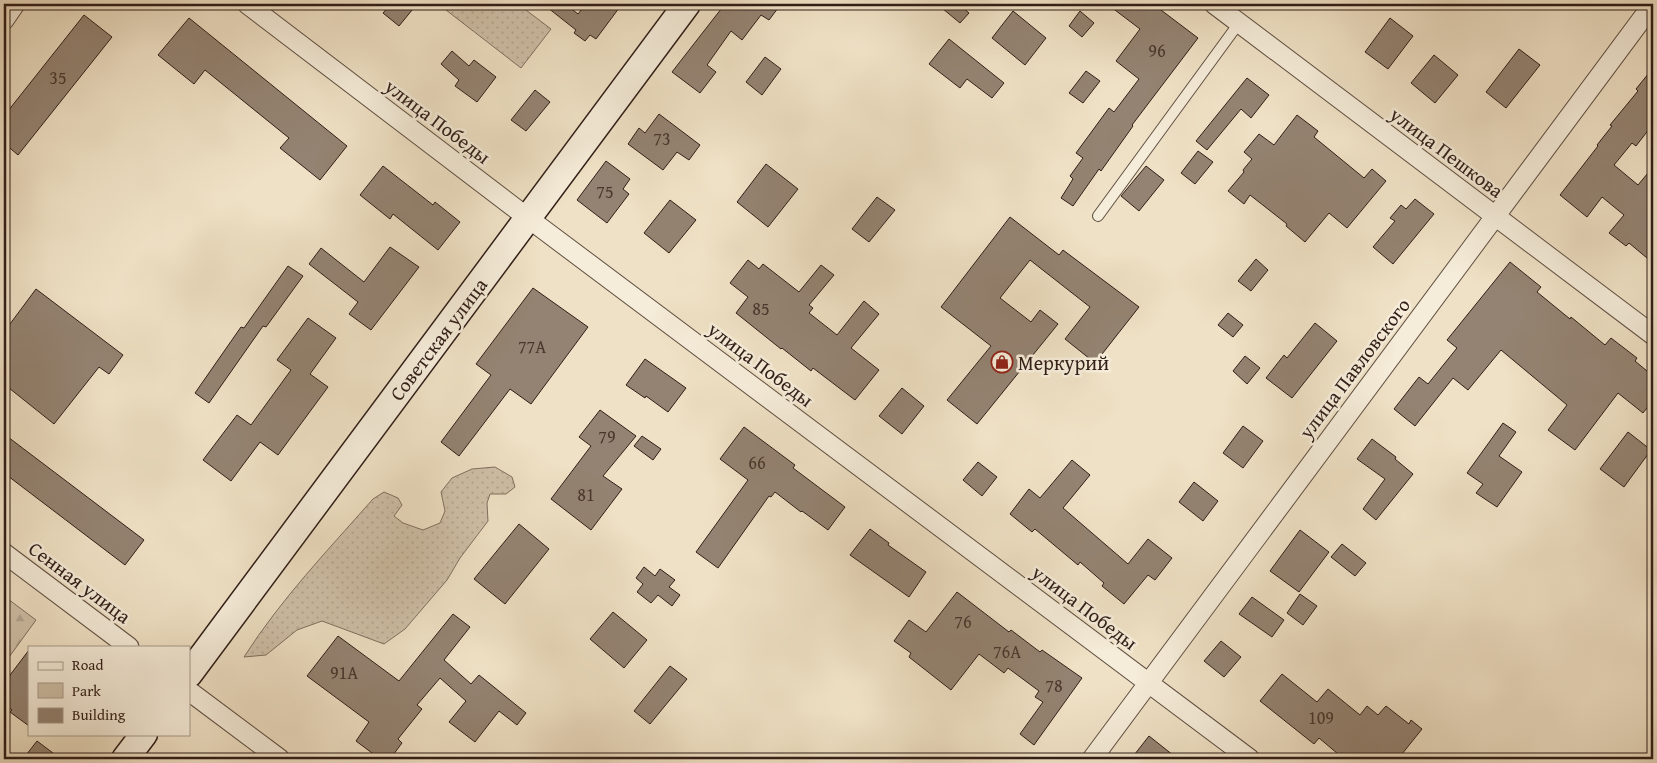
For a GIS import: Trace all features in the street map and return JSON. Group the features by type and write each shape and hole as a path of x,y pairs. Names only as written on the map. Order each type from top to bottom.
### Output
{"street":[{"path":"4,20 15,4"},
{"name":"улица Победы","path":"247,4 528,218 1250,759"},
{"name":"Советская улица","path":"190,673 687,4"},
{"name":"улица Пешкова","path":"1214,4 1653,335"},
{"name":"улица Павловского","path":"1092,759 1653,4"},
{"name":"Сенная улица","path":"4,553 128,646"},
{"path":"190,692 280,759"},
{"path":"125,759 142,736"}],"lane":[{"path":"1098,216 1239,23"}],"green space":[{"path":"451,4 518,4 551,29 521,68 446,10"},
{"path":"495,467 512,477 515,487 506,494 490,494 487,503 488,521 460,558 447,580 405,629 384,644 322,621 297,630 266,655 244,657 289,595 373,499 384,492 398,498 402,505 394,516 403,523 423,530 440,523 445,511 441,492 452,478 472,469"},
{"path":"4,596 36,620 4,664"}],"building":[{"path":"391,4 417,4 399,26 383,13"},
{"path":"543,4 565,4 578,14 586,4 622,4 596,39 590,35 585,41 574,33 576,30"},
{"path":"725,4 781,4 769,20 761,15 742,40 731,31 707,65 716,72 700,93 672,72"},
{"path":"937,4 958,4 969,13 960,23"},
{"path":"1107,4 1147,4 1155,10 1157,7 1198,38 1132,125 1101,171 1099,169 1073,206 1061,198 1073,179 1070,176 1083,158 1076,153 1109,108 1114,112 1139,79 1116,61 1140,29"},
{"path":"1013,11 1046,38 1025,65 992,38"},
{"path":"1080,11 1094,23 1082,37 1069,26"},
{"path":"84,15 112,37 18,155 4,143 4,116"},
{"path":"189,18 347,146 320,180 280,148 289,138 205,70 194,84 158,55"},
{"path":"1390,18 1413,36 1388,69 1365,52"},
{"path":"949,39 1004,83 992,98 967,79 960,88 929,64"},
{"path":"1519,49 1540,65 1506,108 1486,92"},
{"path":"452,51 469,66 474,60 496,77 477,102 455,86 459,80 441,64"},
{"path":"1434,55 1458,75 1435,103 1411,83"},
{"path":"765,57 781,69 762,95 746,82"},
{"path":"1653,68 1653,124 1636,146 1632,143 1614,165 1638,185 1653,167 1653,263 1629,243 1626,246 1609,233 1624,215 1602,197 1587,217 1560,195 1598,146 1612,126 1610,125 1638,91 1636,89"},
{"path":"1086,71 1100,81 1083,103 1069,93"},
{"path":"1247,78 1269,95 1251,118 1241,109 1207,150 1196,141"},
{"path":"535,90 550,102 526,131 511,120"},
{"path":"659,114 700,145 689,160 677,152 663,170 628,144 639,128 645,133"},
{"path":"1297,115 1318,131 1314,137 1364,178 1372,169 1386,181 1347,228 1329,213 1305,242 1286,226 1287,224 1250,195 1244,204 1228,191 1252,159 1244,152 1259,134 1274,145"},
{"path":"1198,151 1213,162 1195,184 1181,173"},
{"path":"606,161 630,179 623,189 629,194 607,223 577,200"},
{"path":"766,164 798,189 768,227 737,202"},
{"path":"383,166 433,205 435,202 460,222 438,250 393,214 390,219 360,195"},
{"path":"1146,166 1164,180 1139,211 1121,196"},
{"path":"877,197 895,210 869,242 852,229"},
{"path":"1415,199 1434,214 1393,264 1373,247 1395,221 1390,218 1401,205 1406,209"},
{"path":"670,200 696,220 669,253 644,233"},
{"path":"1010,217 1059,255 1063,250 1139,307 1095,363 1065,339 1090,307 1030,260 1000,298 1031,322 1040,310 1058,324 977,424 947,400 991,346 941,307"},
{"path":"390,247 419,267 371,330 349,314 358,302 309,264 321,248 364,282"},
{"path":"1256,259 1268,270 1251,291 1238,281"},
{"path":"748,260 759,269 763,264 799,292 821,265 834,275 809,305 813,308 809,313 837,335 864,301 879,314 851,348 879,370 855,400 813,368 811,371 736,313 748,297 730,283"},
{"path":"1510,262 1541,287 1537,292 1570,319 1571,317 1605,345 1611,338 1637,358 1635,361 1653,376 1653,400 1643,413 1618,393 1575,450 1548,430 1567,405 1501,350 1468,390 1453,378 1415,426 1394,409 1419,377 1428,384 1457,348 1447,340"},
{"path":"288,266 303,276 266,327 263,326 209,403 195,393 241,327 244,328"},
{"path":"533,288 588,327 531,404 510,389 459,456 441,442 491,375 476,364"},
{"path":"36,289 123,355 109,374 99,367 54,424 4,384 4,332"},
{"path":"1228,313 1243,325 1233,337 1218,325"},
{"path":"308,318 336,338 310,374 328,387 278,455 260,442 231,481 203,460 237,415 251,425 291,370 277,360"},
{"path":"1315,323 1337,341 1292,398 1266,378 1284,355 1287,358"},
{"path":"1245,356 1260,368 1247,384 1233,371"},
{"path":"645,359 686,388 668,412 646,396 645,398 626,385"},
{"path":"902,388 924,406 902,434 879,416"},
{"path":"600,410 636,436 603,476 622,489 591,530 551,499 591,446 579,437"},
{"path":"1503,423 1516,432 1499,456 1522,472 1497,507 1476,493 1483,484 1467,473"},
{"path":"1243,426 1263,441 1243,468 1223,453"},
{"path":"744,427 795,465 793,468 845,507 828,530 775,492 771,497 769,496 718,568 696,552 748,480 720,459"},
{"path":"1628,432 1651,450 1624,487 1600,469"},
{"path":"4,434 144,540 125,565 4,473"},
{"path":"642,436 661,449 653,460 634,446"},
{"path":"1372,439 1396,457 1395,459 1413,474 1376,520 1363,509 1385,479 1357,459"},
{"path":"1072,460 1090,475 1063,508 1128,564 1148,539 1172,558 1155,580 1148,575 1124,604 1102,586 1104,583 1080,562 1078,565 1035,529 1032,532 1010,514 1029,489 1040,498"},
{"path":"978,462 997,477 982,496 963,480"},
{"path":"1194,482 1218,501 1203,521 1179,502"},
{"path":"519,524 549,549 505,604 474,579"},
{"path":"870,529 889,543 888,545 926,572 909,597 850,555"},
{"path":"1300,530 1329,552 1299,592 1270,571"},
{"path":"1342,544 1366,563 1355,576 1331,557"},
{"path":"644,567 655,576 660,569 675,580 669,587 680,595 672,606 658,595 651,603 637,592 643,584 636,578"},
{"path":"957,592 1009,632 1011,630 1040,652 1042,650 1082,678 1034,745 1020,734 1043,702 1035,697 1039,691 1008,668 1004,673 979,654 951,690 909,657 911,653 894,641 909,620 926,632"},
{"path":"1300,594 1317,606 1303,625 1287,613"},
{"path":"1252,597 1284,620 1272,637 1239,614"},
{"path":"613,612 647,640 624,668 590,639"},
{"path":"453,614 470,627 444,660 471,684 479,675 526,713 517,725 499,711 475,742 449,722 466,701 440,678 417,705 422,709 398,739 402,743 390,759 380,759 356,741 369,722 307,676 338,636 399,681"},
{"path":"1221,641 1241,657 1224,677 1204,661"},
{"path":"28,651 28,725 10,712 12,710 4,704 4,683"},
{"path":"670,666 687,679 650,724 634,711"},
{"path":"1282,674 1317,702 1328,689 1360,715 1367,706 1378,715 1386,706 1409,724 1411,720 1422,729 1398,759 1344,759 1319,738 1314,744 1260,701"},
{"path":"1149,736 1178,759 1131,759"},
{"path":"37,741 61,759 23,759"}],"place":[{"name":"Меркурий","path":"1002,362"}]}
